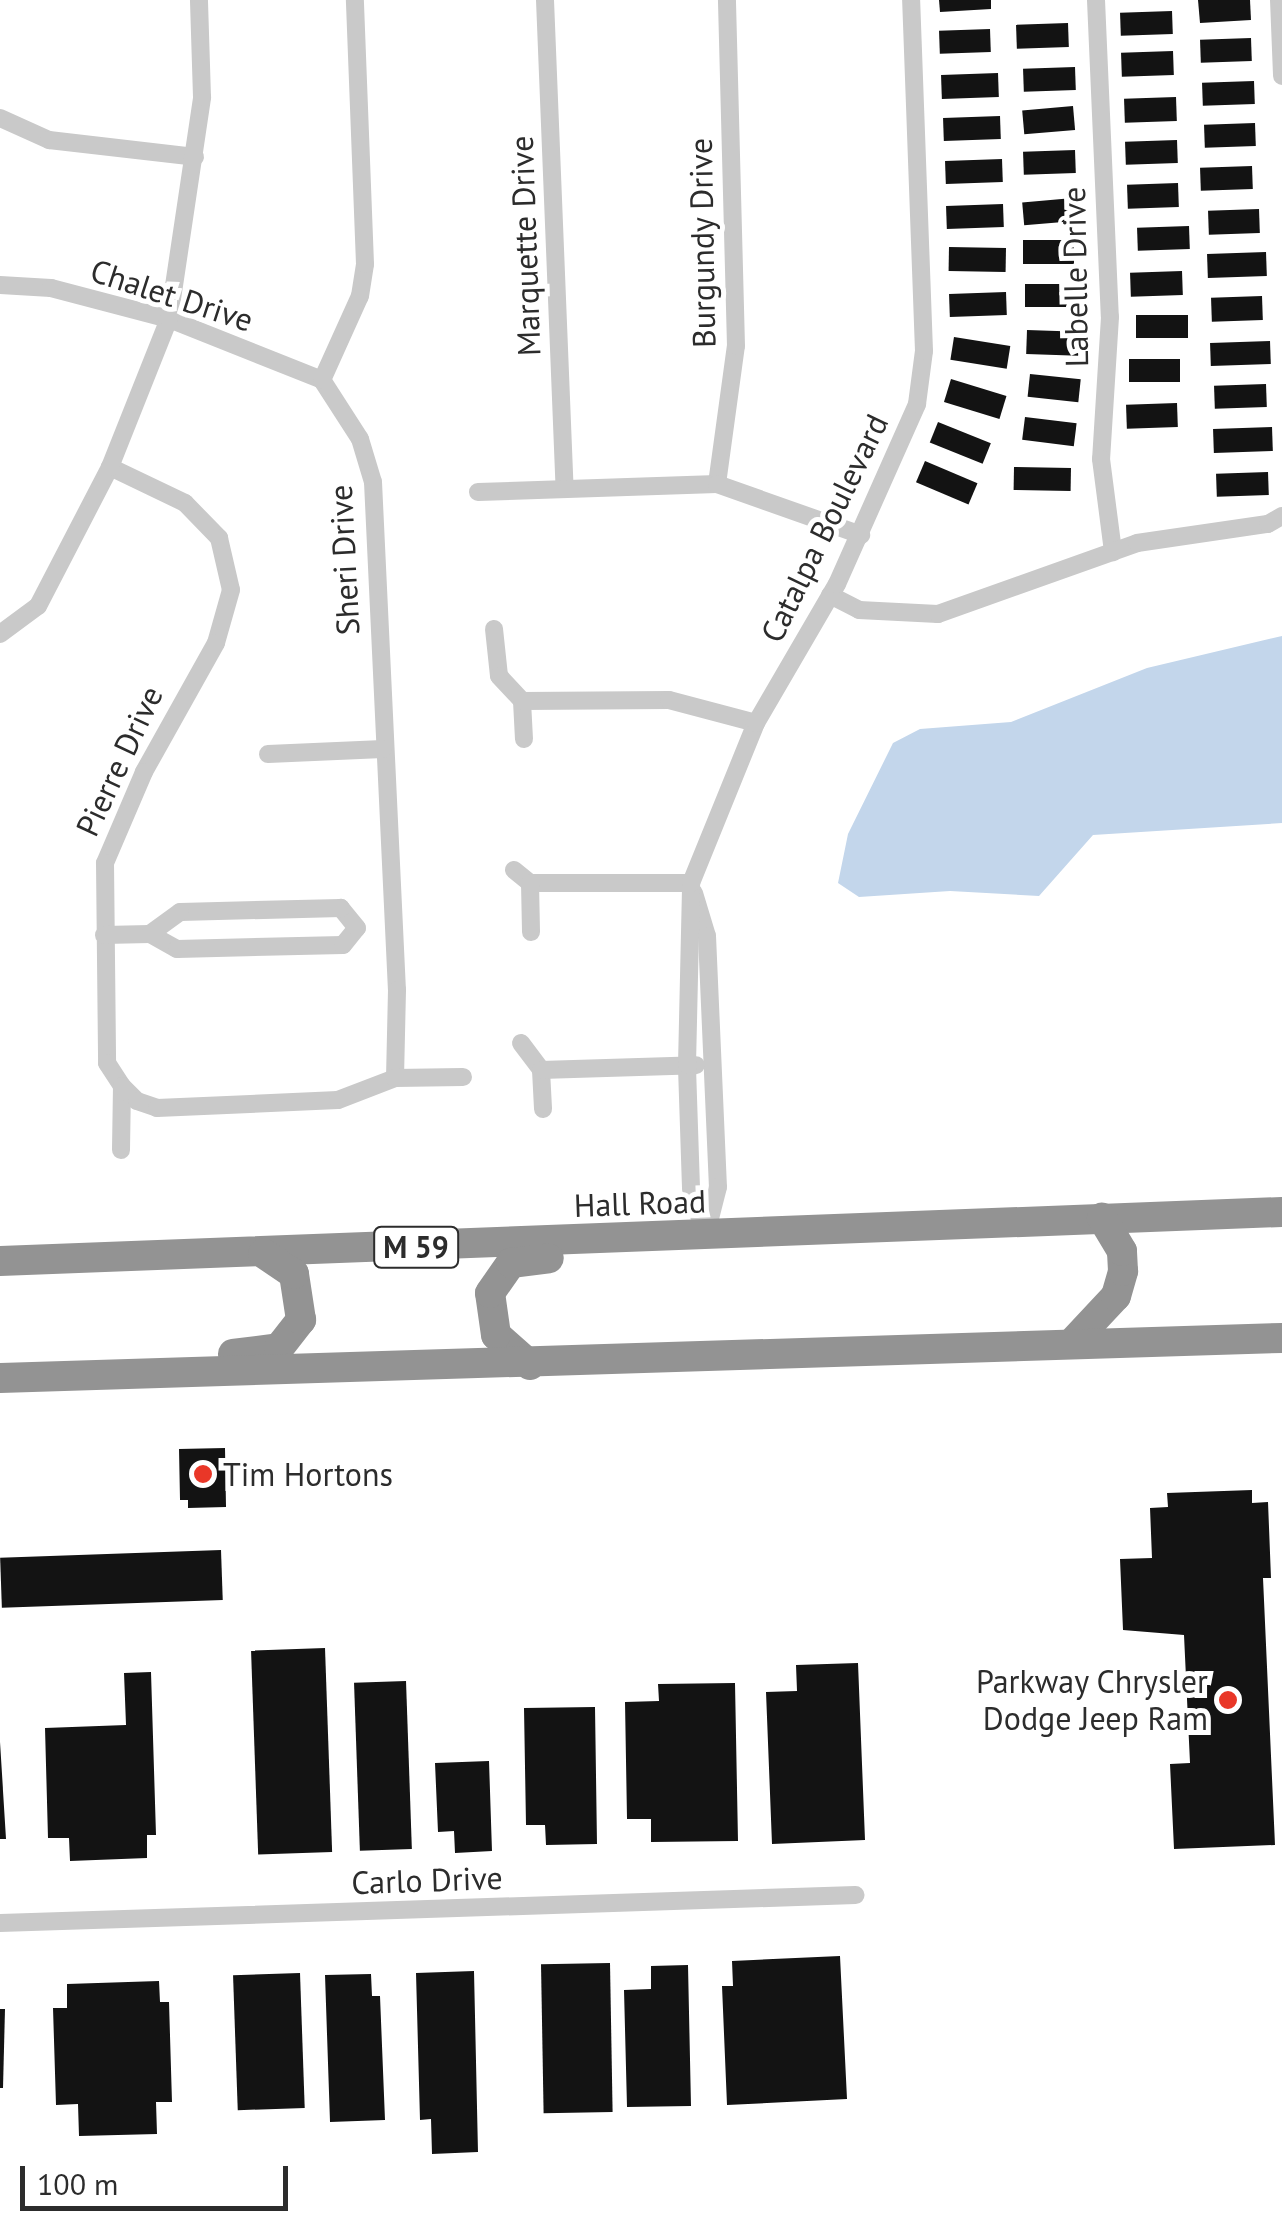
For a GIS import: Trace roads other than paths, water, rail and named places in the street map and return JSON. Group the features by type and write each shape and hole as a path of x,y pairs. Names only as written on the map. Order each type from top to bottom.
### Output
{"highway":[{"name":"Hall Road","path":"0,1261 1282,1212"},
{"path":"1072,1343 1116,1296 1123,1271 1122,1251 1102,1218"},
{"path":"530,1365 496,1335 490,1311 490,1293 511,1263 705,1236"},
{"path":"44,1375 82,1357 278,1348 301,1320 303,1305 294,1274 264,1253"},
{"path":"0,1378 530,1365 1282,1338"}],"street":[{"path":"0,634 38,606 110,467 169,320 202,98 199,0"},
{"path":"322,380 360,296 365,264 355,0"},
{"name":"Marquette Drive","path":"545,0 566,489"},
{"name":"Burgundy Drive","path":"718,484 736,346 727,0"},
{"name":"Catalpa Boulevard","path":"705,1236 692,1188 687,1065 692,883 756,723 861,535 917,404 924,351 911,0"},
{"name":"Labelle Drive","path":"1096,0 1110,317 1101,459 1113,552"},
{"path":"1279,0 1282,76"},
{"path":"0,118 49,140 195,157"},
{"name":"Chalet Drive","path":"0,285 52,288 169,320 322,380"},
{"name":"Sheri Drive","path":"322,380 360,439 373,482 397,990 395,1078"},
{"name":"Pierre Drive","path":"110,467 185,503 220,538 230,590 216,643 120,819 105,864 107,1063 122,1086 121,1150"},
{"path":"478,492 718,484 861,535"},
{"path":"830,595 860,610 938,614 1113,552 1268,524 1282,516"},
{"path":"494,629 499,676 522,700 524,739"},
{"path":"522,700 669,700 756,723"},
{"path":"268,754 383,749"},
{"path":"514,870 530,883 692,883 707,936 718,1187 705,1236"},
{"path":"530,883 531,932"},
{"path":"104,936 150,934 177,949 343,945 357,928 341,908 180,912 150,934"},
{"path":"521,1043 541,1070 543,1109"},
{"path":"541,1070 712,1065"},
{"path":"122,1086 137,1102 157,1108 338,1100 395,1078 463,1077"},
{"name":"Carlo Drive","path":"0,1923 856,1895"}],"water":[{"path":"1282,636 1282,823 1093,835 1039,896 950,891 859,897 838,883 848,834 893,743 920,729 1011,722 1147,668"}],"place":[{"name":"Tim Hortons","path":"203,1474"},
{"name":"Parkway Chrysler Dodge Jeep Ram","path":"1228,1700"}]}
